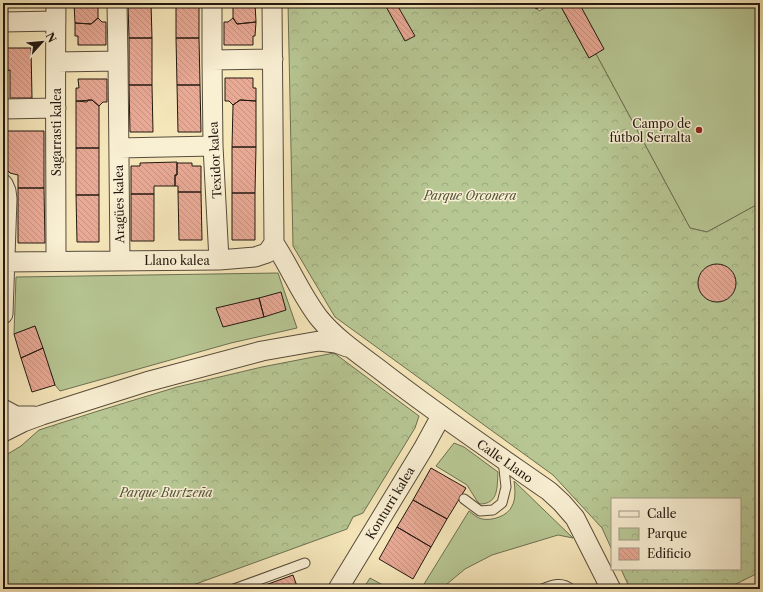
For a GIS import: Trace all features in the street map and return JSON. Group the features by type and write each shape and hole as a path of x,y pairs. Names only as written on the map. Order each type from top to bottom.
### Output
{"street":[{"name":"Aragües kalea","path":"117,3 120,260"},
{"name":"Texidor kalea","path":"212,3 214,146 219,260"},
{"path":"272,3 274,243 309,303 332,332 350,348"},
{"path":"3,22 56,12"},
{"name":"Sagarrasti kalea","path":"56,12 54,44 56,62 56,261"},
{"path":"212,60 272,59"},
{"path":"56,62 118,61"},
{"path":"3,109 56,108"},
{"name":"Aragües kalea","path":"118,148 214,146"},
{"path":"3,184 7,199 3,314"},
{"name":"Llano kalea","path":"4,262 219,260 255,257 267,252 274,243"},
{"path":"299,344 307,338 310,329 309,303"},
{"path":"3,432 42,415 146,382 262,351 299,344 324,342 336,343 350,348"},
{"name":"Calle Llano","path":"350,348 441,416 549,491 562,503 575,518 611,589"},
{"path":"3,409 16,416 42,415"},
{"name":"Konturri kalea","path":"338,589 423,449 441,416"}],"lane":[{"path":"464,499 480,511 493,510 502,503 506,487 503,460"},
{"path":"234,589 305,563"},
{"path":"542,589 564,584 571,589"}],"green space":[{"name":"Parque Orconera","path":"288,3 533,3 539,11 554,3 559,3 589,57 596,54 690,228 707,232 760,203 760,572 726,589 630,589 621,570 741,570 741,498 611,498 611,548 602,528 553,475 335,317 293,246"},
{"name":"Campo de fútbol Serralta","path":"559,3 760,3 760,203 707,232 690,228 596,54 589,58"},
{"path":"278,273 297,328 231,343 60,391 55,385 35,326 14,334 16,277"},
{"name":"Parque Burtzeña","path":"334,353 419,416 415,428 363,513 353,517 347,529 182,589 3,589 3,454 6,455 21,446 39,430 98,411 177,387 262,367"},
{"path":"454,443 464,447 498,472 496,493 491,501 480,504 467,485 436,466"},
{"path":"514,481 573,538 558,535 492,555 465,569 441,589 421,589 469,511 478,518 486,519 499,517 510,510 515,497"},
{"path":"370,578 390,589 363,589"}],"building":[{"path":"74,3 98,3 98,18 91,24 75,23"},
{"path":"128,3 151,3 152,38 129,38"},
{"path":"176,3 199,3 199,38 176,38"},
{"path":"233,3 255,3 256,22 237,24 233,18"},
{"path":"384,3 396,3 415,36 405,41"},
{"path":"533,3 547,3 536,9"},
{"path":"559,3 579,3 604,49 589,58"},
{"path":"98,18 102,22 106,22 106,45 78,45 78,36 75,36 75,23 91,24"},
{"path":"233,18 237,24 256,22 253,45 224,45 224,22 228,22"},
{"path":"129,38 152,38 152,85 129,85"},
{"path":"176,38 199,38 200,85 177,85"},
{"path":"3,48 31,48 32,98 10,98 10,70 3,72"},
{"path":"225,78 253,78 253,88 256,88 256,101 240,100 233,105 229,101 225,101"},
{"path":"78,79 107,79 107,102 103,102 99,106 92,100 76,101 76,88 79,88"},
{"path":"129,85 152,85 153,132 130,132"},
{"path":"177,85 200,85 201,132 178,132"},
{"path":"88,100 92,100 99,106 99,148 76,148 76,101 87,102"},
{"path":"240,100 256,101 256,147 232,147 233,105"},
{"path":"5,131 44,131 44,188 18,188 18,175 10,173 7,170"},
{"path":"232,147 256,147 255,193 232,193"},
{"path":"76,148 99,148 99,195 76,195"},
{"path":"177,162 175,186 154,186 154,194 131,194 131,166 140,166 140,163"},
{"path":"177,163 192,163 192,166 201,166 201,192 178,192 178,186 175,186"},
{"path":"18,188 44,188 45,243 18,243"},
{"path":"178,192 201,192 202,240 179,240"},
{"path":"232,193 255,193 255,240 232,240"},
{"path":"131,194 154,194 154,241 131,241"},
{"path":"76,195 99,195 99,242 77,242"},
{"path":"717,264 727,267 733,273 736,283 733,293 727,299 717,302 707,299 701,293 698,283 701,273 707,267"},
{"path":"281,292 286,310 264,317 259,298"},
{"path":"259,298 264,317 223,327 216,308"},
{"path":"35,326 43,348 21,358 14,334"},
{"path":"43,348 55,385 32,392 21,358"},
{"path":"431,468 466,488 447,519 413,500"},
{"path":"413,500 447,519 431,547 397,527"},
{"path":"397,527 431,547 413,579 379,559"},
{"path":"293,575 298,589 254,589 260,587"}],"place":[{"name":"Campo de fútbol Serralta","path":"699,130"}]}
